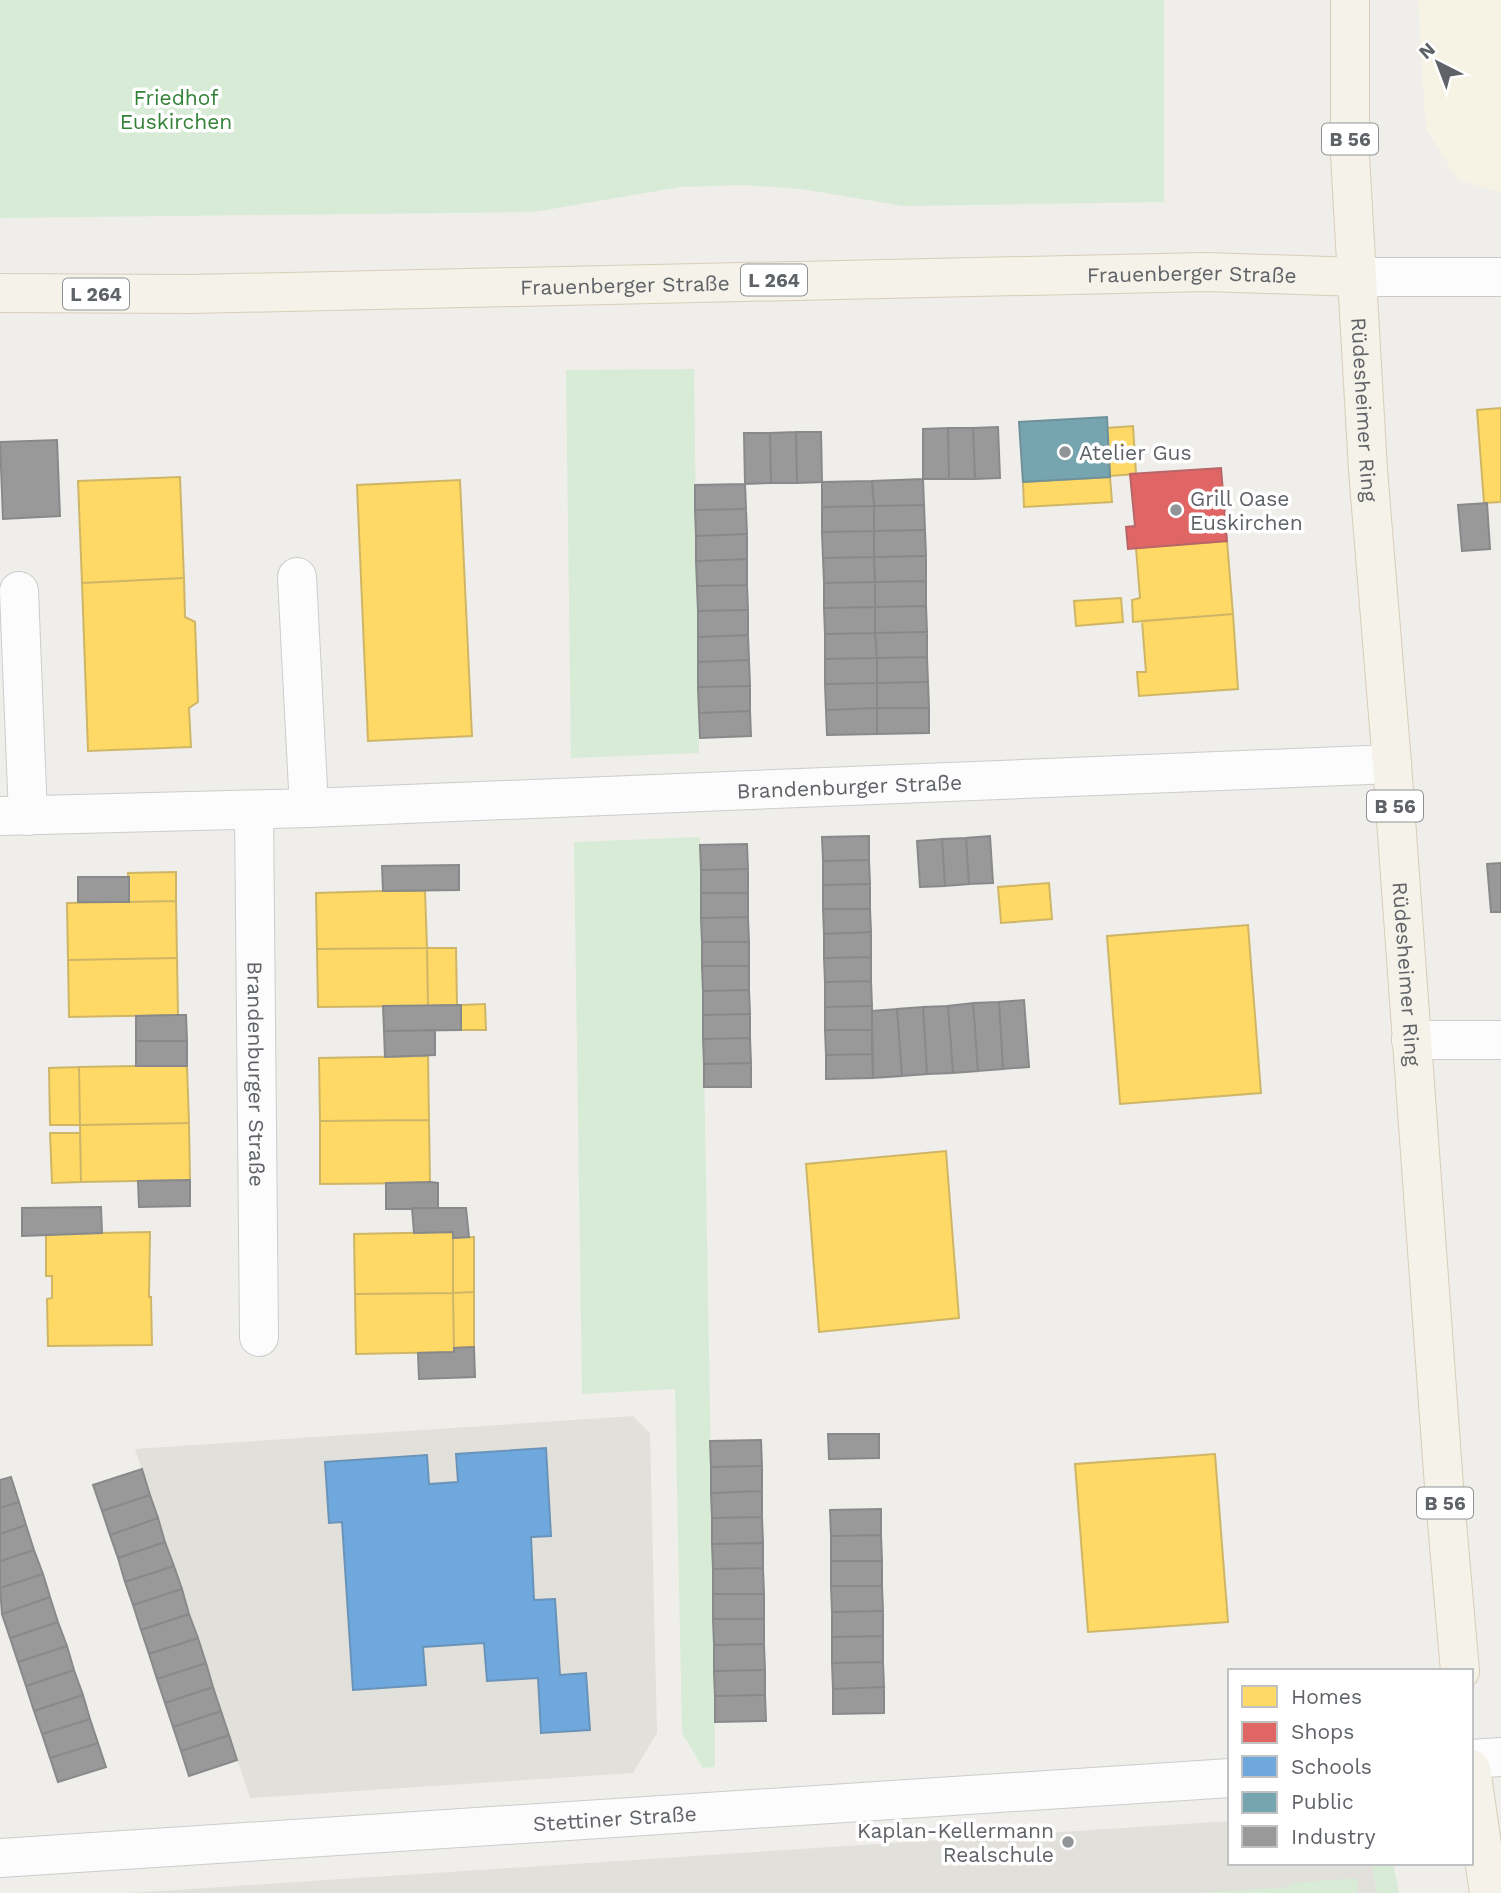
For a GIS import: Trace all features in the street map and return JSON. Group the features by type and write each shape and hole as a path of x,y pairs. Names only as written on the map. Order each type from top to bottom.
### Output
{"main road":[{"name":"B 56","path":"1350,0 1350,156 1357,277"},
{"name":"Frauenberger Straße","path":"0,293 191,294 1207,272 1357,277"},
{"name":"Rüdesheimer Ring","path":"1357,277 1368,470 1460,1669"},
{"path":"1473,1783 1489,1893"}],"street":[{"name":"Frauenberger Straße","path":"1357,277 1501,278"},
{"path":"297,577 309,808"},
{"name":"Brandenburger Straße","path":"19,591 14,816 309,808 1392,764"},
{"name":"Brandenburger Straße","path":"254,810 259,1337"},
{"path":"1411,1040 1501,1040"},
{"path":"1473,1759 1501,1758"},
{"name":"Stettiner Straße","path":"0,1858 1228,1778"}],"shaded area":[{"path":"1418,0 1501,0 1501,192 1458,180 1426,129"},
{"path":"633,1416 650,1433 657,1733 633,1773 250,1798 135,1449"},
{"name":"Kaplan-Kellermann Realschule","path":"1228,1821 1228,1865 1372,1865 1377,1893 129,1893"}],"green space":[{"name":"Friedhof Euskirchen","path":"0,0 1164,0 1164,202 903,206 801,189 743,185 680,187 534,212 0,218"},
{"path":"694,369 699,753 571,758 566,370"},
{"path":"700,837 715,1696 715,1767 703,1768 682,1733 675,1389 582,1394 574,842"},
{"path":"1372,1865 1393,1865 1399,1893 1377,1893"},
{"path":"1357,1878 1358,1893 1197,1893 1289,1887 1290,1883"}],"building: Homes":[{"path":"1501,408 1501,502 1484,503 1477,410"},
{"path":"1133,426 1136,474 1110,476 1107,428"},
{"path":"180,477 184,578 82,583 78,481"},
{"path":"1110,477 1112,502 1024,507 1023,482"},
{"path":"460,480 472,736 368,741 357,485"},
{"path":"1227,541 1233,614 1133,622 1132,600 1140,598 1136,548"},
{"path":"184,578 185,617 195,622 198,702 189,708 191,747 88,751 82,583"},
{"path":"1121,598 1123,622 1076,626 1074,601"},
{"path":"1233,614 1238,689 1139,696 1137,672 1146,672 1142,621"},
{"path":"176,872 176,901 129,902 128,873"},
{"path":"1049,883 1052,919 1001,923 998,887"},
{"path":"425,891 427,948 317,949 316,893"},
{"path":"176,901 177,958 68,960 67,903"},
{"path":"1248,925 1261,1093 1120,1104 1107,936"},
{"path":"427,948 428,1006 318,1007 317,949"},
{"path":"427,948 456,948 457,1005 428,1006"},
{"path":"177,958 178,1015 69,1017 68,960"},
{"path":"485,1004 486,1030 461,1030 461,1005"},
{"path":"428,1056 429,1120 320,1121 319,1058"},
{"path":"187,1066 189,1123 80,1125 79,1067"},
{"path":"79,1067 80,1125 50,1125 49,1068"},
{"path":"429,1120 430,1183 320,1184 320,1121"},
{"path":"189,1123 190,1180 81,1182 80,1125"},
{"path":"50,1133 80,1133 81,1182 52,1183"},
{"path":"946,1151 959,1318 819,1332 806,1164"},
{"path":"150,1232 149,1297 152,1345 48,1346 47,1299 52,1298 52,1276 46,1276 46,1234"},
{"path":"453,1232 453,1293 355,1294 354,1234"},
{"path":"474,1237 474,1292 453,1293 453,1238"},
{"path":"474,1292 474,1347 454,1348 453,1293"},
{"path":"453,1293 454,1352 356,1354 355,1294"},
{"path":"1215,1454 1228,1622 1088,1632 1075,1464"}],"building: Shops":[{"path":"1221,468 1227,541 1128,549 1126,527 1135,526 1130,474"}],"building: Schools":[{"path":"546,1448 551,1536 531,1537 534,1600 555,1599 560,1675 586,1673 590,1730 541,1733 538,1678 487,1681 484,1643 423,1647 426,1685 353,1690 342,1522 329,1523 325,1462 427,1455 429,1484 458,1482 456,1454"}],"building: Public":[{"name":"Atelier Gus","path":"1107,417 1110,477 1023,482 1019,422"}],"building: Industry":[{"path":"998,427 1000,478 975,479 973,428"},
{"path":"948,428 949,479 923,479 923,429"},
{"path":"948,428 973,428 975,479 949,479"},
{"path":"796,432 821,432 822,482 797,483"},
{"path":"796,432 797,483 771,483 770,433"},
{"path":"744,433 770,433 771,483 745,484"},
{"path":"57,440 60,516 3,519 0,442"},
{"path":"923,479 924,505 874,506 872,481"},
{"path":"872,481 874,506 822,507 822,482"},
{"path":"745,484 746,509 695,510 695,485"},
{"path":"1487,503 1490,549 1462,551 1458,505"},
{"path":"924,505 925,530 874,531 874,506"},
{"path":"874,506 874,531 822,532 822,507"},
{"path":"746,509 747,534 696,536 695,510"},
{"path":"925,530 926,556 874,557 874,531"},
{"path":"874,531 874,557 823,558 822,532"},
{"path":"747,534 747,559 696,561 696,536"},
{"path":"926,556 926,581 875,582 874,557"},
{"path":"874,557 875,582 824,583 823,558"},
{"path":"747,559 747,585 697,586 696,561"},
{"path":"926,581 926,606 875,607 875,582"},
{"path":"875,582 875,607 824,608 824,583"},
{"path":"747,585 748,610 698,611 697,586"},
{"path":"926,606 927,632 875,633 875,607"},
{"path":"875,607 875,633 825,634 824,608"},
{"path":"748,610 748,635 698,637 698,611"},
{"path":"927,632 927,657 877,658 875,633"},
{"path":"875,633 877,658 825,659 825,634"},
{"path":"748,635 749,660 698,662 698,637"},
{"path":"927,657 928,682 877,683 877,658"},
{"path":"877,658 877,683 825,684 825,659"},
{"path":"749,660 750,686 698,687 698,662"},
{"path":"928,682 929,708 877,708 877,683"},
{"path":"877,683 877,708 826,710 825,684"},
{"path":"750,686 750,711 699,713 698,687"},
{"path":"877,708 877,734 827,735 826,710"},
{"path":"877,708 929,708 929,733 877,734"},
{"path":"750,711 751,736 700,738 699,713"},
{"path":"869,836 869,860 823,861 822,837"},
{"path":"990,836 993,883 969,884 966,838"},
{"path":"966,838 969,884 945,886 942,839"},
{"path":"942,839 945,886 920,887 917,841"},
{"path":"747,844 748,869 701,870 700,845"},
{"path":"869,860 870,884 823,885 823,861"},
{"path":"1501,863 1501,912 1491,912 1487,864"},
{"path":"459,865 459,890 383,891 382,866"},
{"path":"748,869 748,893 701,893 701,870"},
{"path":"78,877 129,877 129,902 78,902"},
{"path":"870,884 870,909 823,909 823,885"},
{"path":"701,893 748,893 748,917 701,918"},
{"path":"823,909 870,909 871,932 824,934"},
{"path":"748,917 749,942 702,942 701,918"},
{"path":"871,932 871,957 824,958 824,934"},
{"path":"702,942 749,942 749,966 702,966"},
{"path":"871,957 871,981 825,982 824,958"},
{"path":"702,966 749,966 749,990 703,991"},
{"path":"871,981 872,1006 825,1007 825,982"},
{"path":"749,990 750,1014 703,1015 703,991"},
{"path":"1024,1000 1029,1067 1003,1069 999,1002"},
{"path":"999,1002 1003,1069 978,1071 973,1003"},
{"path":"973,1003 978,1071 953,1073 948,1006"},
{"path":"461,1005 461,1030 384,1031 383,1006"},
{"path":"872,1006 872,1030 825,1030 825,1007"},
{"path":"948,1006 953,1073 927,1074 923,1007"},
{"path":"923,1007 927,1074 902,1076 897,1009"},
{"path":"897,1009 902,1076 873,1078 872,1011"},
{"path":"750,1014 750,1038 703,1039 703,1015"},
{"path":"186,1015 187,1041 136,1041 136,1016"},
{"path":"435,1030 435,1055 385,1057 384,1031"},
{"path":"825,1030 872,1030 872,1054 826,1055"},
{"path":"750,1038 751,1063 704,1064 703,1039"},
{"path":"136,1041 187,1041 187,1066 136,1066"},
{"path":"872,1054 873,1078 826,1079 826,1055"},
{"path":"751,1063 751,1087 704,1087 704,1064"},
{"path":"190,1180 190,1206 139,1207 138,1181"},
{"path":"386,1183 438,1183 438,1208 386,1209"},
{"path":"101,1207 102,1233 22,1236 22,1208"},
{"path":"412,1208 466,1208 469,1237 453,1238 453,1232 414,1233"},
{"path":"474,1347 475,1377 419,1379 418,1353 454,1352 454,1348"},
{"path":"828,1434 879,1434 879,1458 829,1459"},
{"path":"761,1440 762,1466 711,1467 710,1441"},
{"path":"762,1466 762,1491 711,1493 711,1467"},
{"path":"142,1469 150,1495 102,1511 93,1485"},
{"path":"11,1477 19,1502 0,1508 0,1480"},
{"path":"762,1491 762,1517 712,1518 711,1493"},
{"path":"150,1495 158,1518 110,1535 102,1511"},
{"path":"19,1502 26,1525 0,1534 0,1508"},
{"path":"881,1509 881,1535 831,1536 830,1510"},
{"path":"762,1517 763,1543 712,1544 712,1518"},
{"path":"158,1518 165,1542 118,1558 110,1535"},
{"path":"26,1525 34,1550 0,1561 0,1534"},
{"path":"881,1535 882,1561 831,1561 831,1536"},
{"path":"165,1542 174,1566 125,1582 118,1558"},
{"path":"763,1543 763,1568 713,1569 712,1544"},
{"path":"34,1550 43,1574 0,1588 0,1561"},
{"path":"831,1561 882,1561 882,1586 831,1586"},
{"path":"174,1566 182,1589 133,1605 125,1582"},
{"path":"763,1568 764,1594 713,1594 713,1569"},
{"path":"43,1574 50,1597 2,1614 0,1588"},
{"path":"831,1586 882,1586 883,1611 832,1612"},
{"path":"182,1589 189,1614 141,1630 133,1605"},
{"path":"713,1594 764,1594 764,1619 713,1619"},
{"path":"50,1597 58,1622 10,1638 2,1614"},
{"path":"883,1611 883,1636 832,1637 832,1612"},
{"path":"189,1614 198,1638 149,1654 141,1630"},
{"path":"713,1619 764,1619 764,1644 714,1645"},
{"path":"58,1622 67,1646 18,1662 10,1638"},
{"path":"883,1636 883,1662 832,1663 832,1637"},
{"path":"198,1638 206,1663 157,1679 149,1654"},
{"path":"764,1644 765,1670 714,1671 714,1645"},
{"path":"67,1646 74,1670 26,1686 18,1662"},
{"path":"883,1662 884,1687 833,1689 832,1663"},
{"path":"206,1663 213,1687 165,1703 157,1679"},
{"path":"74,1670 83,1695 34,1711 26,1686"},
{"path":"765,1670 765,1695 715,1696 714,1671"},
{"path":"213,1687 221,1711 173,1727 165,1703"},
{"path":"884,1687 884,1713 833,1714 833,1689"},
{"path":"83,1695 90,1719 42,1734 34,1711"},
{"path":"765,1695 766,1721 715,1722 715,1696"},
{"path":"221,1711 229,1735 181,1751 173,1727"},
{"path":"90,1719 98,1743 50,1758 42,1734"},
{"path":"229,1735 237,1760 189,1776 181,1751"},
{"path":"98,1743 106,1767 58,1782 50,1758"}],"place":[{"name":"Atelier Gus","path":"1065,452"},
{"name":"Grill Oase Euskirchen","path":"1176,510"},
{"name":"Kaplan-Kellermann Realschule","path":"1068,1842"}]}
